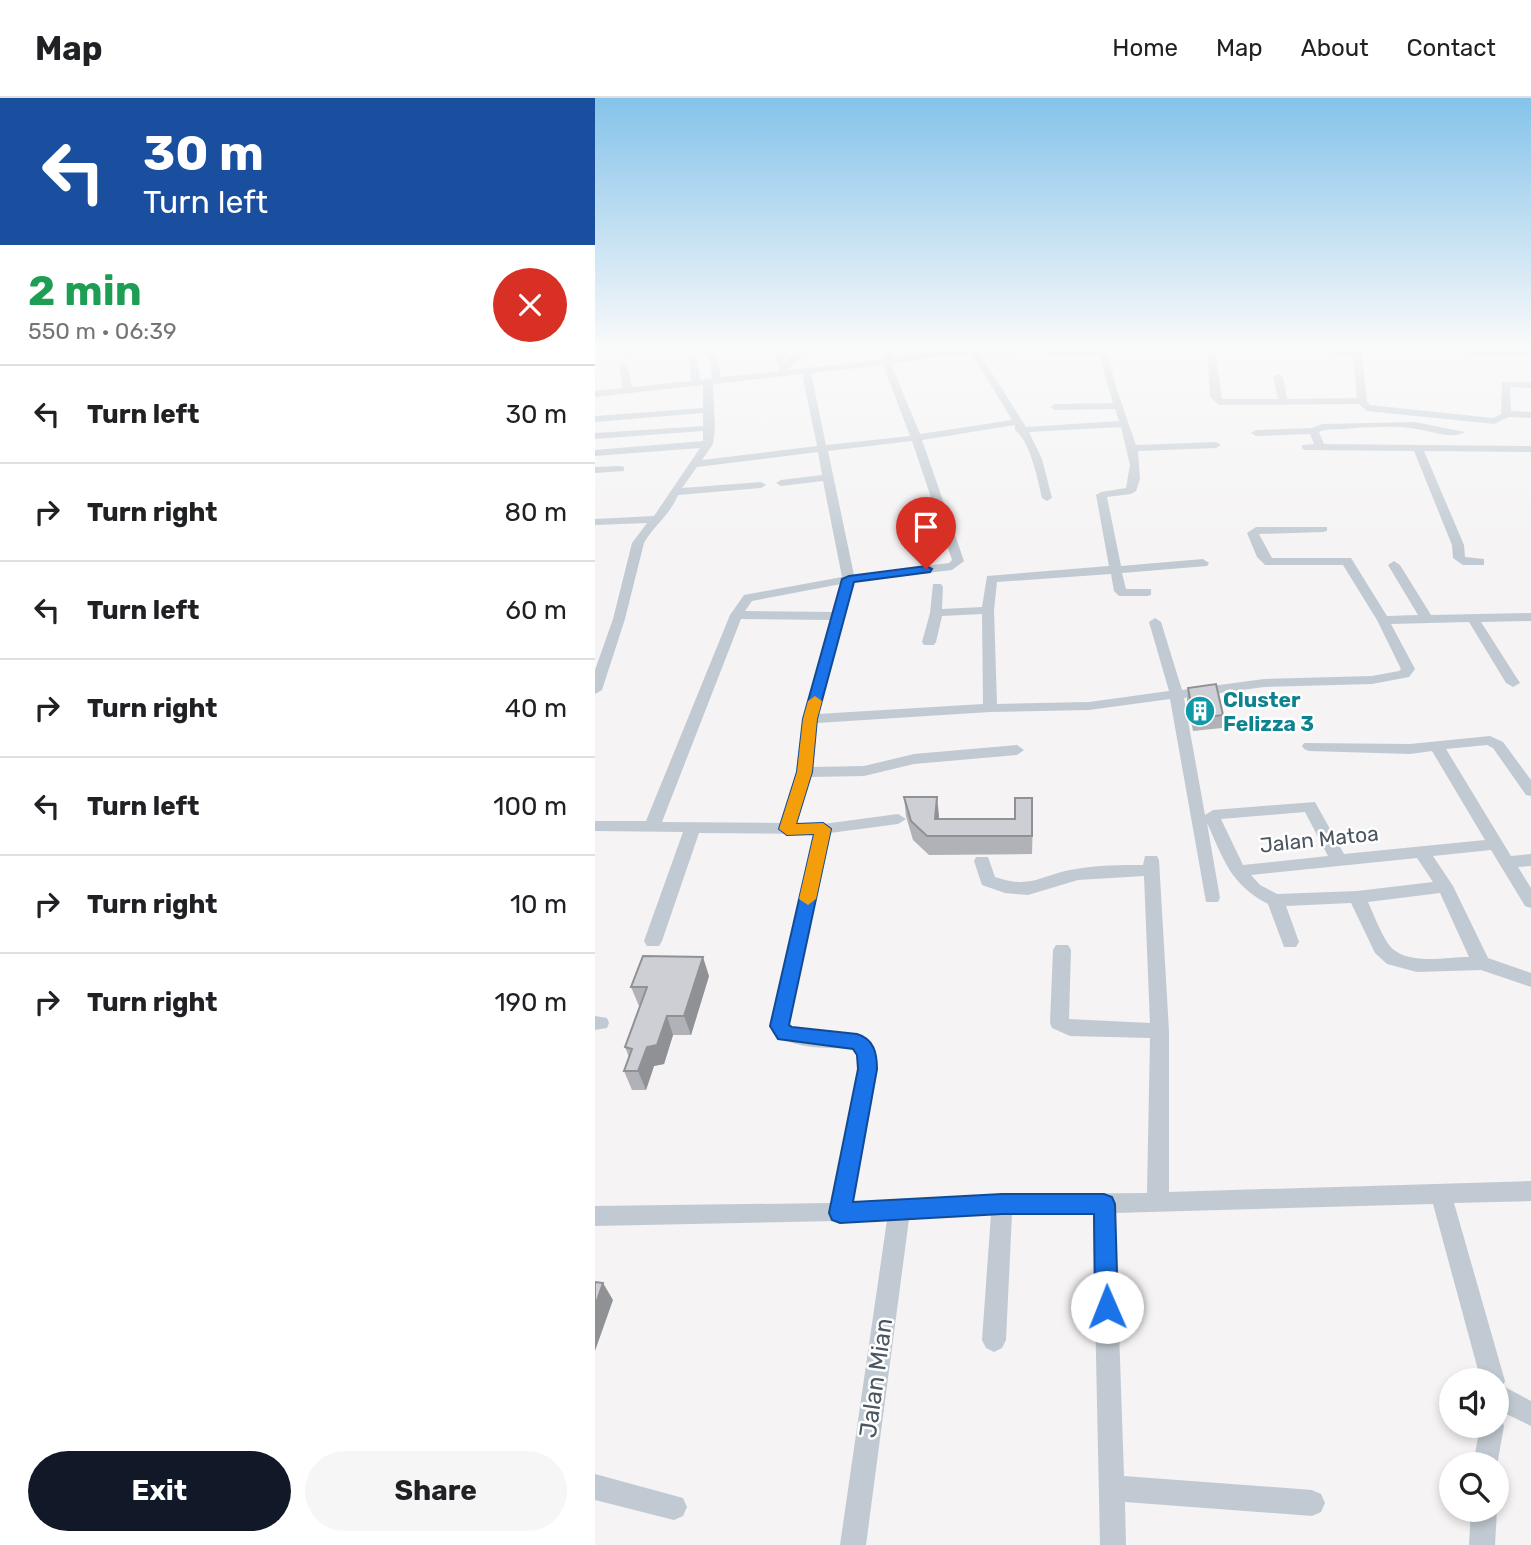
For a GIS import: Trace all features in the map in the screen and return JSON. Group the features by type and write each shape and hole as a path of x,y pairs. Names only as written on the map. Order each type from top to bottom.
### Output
{"street":[{"path":"595,419 639,416"},
{"path":"595,690 619,618 638,543 645,531 669,505 674,492 708,444 710,416"},
{"path":"787,829 804,772 810,719 849,579 815,416"},
{"path":"653,827 736,615 748,598 849,579 952,566 958,561 907,416"},
{"path":"1012,416 1044,476 1047,498"},
{"path":"1122,416 1135,470 1133,489 1101,495 1121,592 1147,592"},
{"path":"1433,416 1487,422 1505,416"},
{"path":"692,464 1018,426 1125,424"},
{"path":"1256,433 1314,431 1327,427 1415,425 1439,431 1460,432"},
{"path":"595,436 710,428"},
{"path":"1314,431 1320,446"},
{"path":"595,453 708,444"},
{"path":"1131,448 1216,445"},
{"path":"1307,447 1419,452"},
{"path":"1347,455 1531,449"},
{"path":"1419,452 1458,545 1459,558 1463,561 1479,562"},
{"path":"595,470 620,469"},
{"path":"781,482 828,477"},
{"path":"674,492 761,485"},
{"path":"595,522 658,519"},
{"path":"810,719 990,708 1089,706 1176,693 1299,680 1372,680 1404,674 1407,665 1347,561 1269,562 1263,557 1252,533 1256,530 1323,529"},
{"path":"990,708 988,610 993,578 1203,563"},
{"path":"1394,565 1426,618"},
{"path":"929,642 936,613 937,587"},
{"path":"936,613 988,610"},
{"path":"736,615 838,616"},
{"path":"1472,617 1513,683"},
{"path":"1383,620 1531,617"},
{"path":"1155,622 1176,693 1212,898"},
{"path":"1309,746 1410,749 1486,740 1494,742 1531,792"},
{"path":"1436,745 1531,902"},
{"path":"804,772 864,771 914,759 1017,750"},
{"path":"1236,868 1212,818 1213,815 1303,805 1312,808 1338,859"},
{"path":"595,826 823,829 898,819"},
{"path":"653,941 693,828"},
{"path":"823,829 779,1026 785,1034 857,1041 864,1047 867,1055 868,1069 840,1213"},
{"name":"Jalan Matoa","path":"1236,868 1497,844"},
{"path":"1421,851 1445,886 1481,964"},
{"path":"1508,862 1531,860"},
{"path":"982,861 988,881 1019,891 1080,873 1151,865 1160,1031 1158,1202"},
{"name":"Jalan Matoa","path":"1236,868 1254,889 1275,900"},
{"path":"1290,942 1275,900 1357,897 1445,886"},
{"path":"1357,897 1381,948 1393,959 1417,965 1481,964 1531,980"},
{"path":"1062,950 1059,1024 1070,1028 1160,1031"},
{"path":"595,1216 840,1213 1002,1204 1104,1204 1531,1191"},
{"path":"1441,1194 1489,1368"},
{"path":"994,1340 1002,1204"},
{"path":"1104,1204 1112,1545"},
{"name":"Jalan Mian","path":"853,1545 899,1211"},
{"path":"1509,1400 1528,1409"},
{"path":"595,1487 674,1507"},
{"path":"1111,1488 1312,1503"},
{"path":"1482,1545 1483,1522"}],"building":[{"path":"1216,684 1223,715 1194,719 1188,688"},
{"path":"904,797 937,797 935,819 1015,819 1015,798 1032,798 1032,836 927,836 911,821"},
{"path":"643,956 703,957 684,1016 667,1016 657,1045 647,1047 638,1071 624,1071 632,1049 625,1047 647,987 631,987"},
{"path":"595,1282 603,1283 595,1306"}],"slow traffic":[{"path":"808,899 823,829 787,829 804,772 810,719 815,701"}],"place":[{"name":"Cluster Felizza 3","path":"1200,711"}],"route":[{"path":"926,569 849,579 810,719 804,772 787,829 823,829 779,1026 785,1034 857,1041 864,1047 867,1055 868,1069 840,1213 1002,1204 1104,1204 1107,1307"}]}
